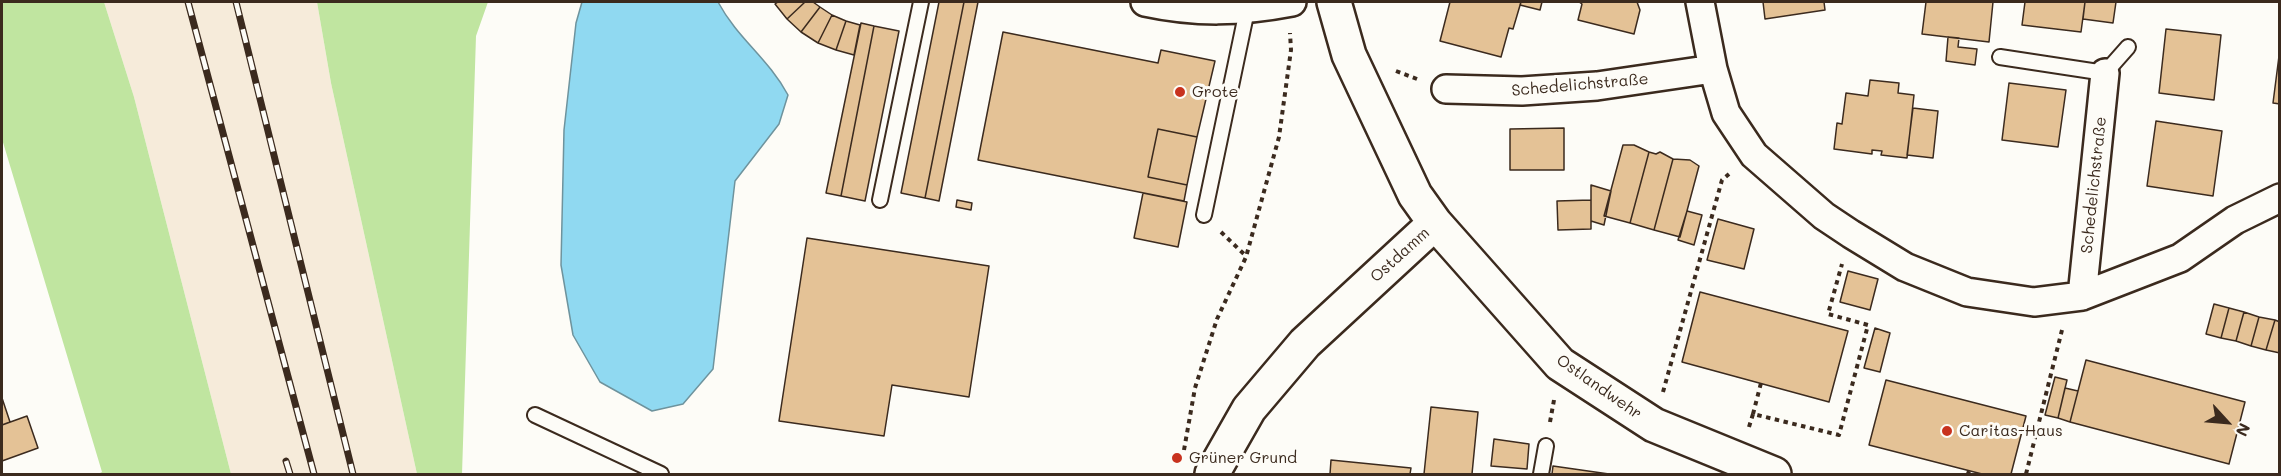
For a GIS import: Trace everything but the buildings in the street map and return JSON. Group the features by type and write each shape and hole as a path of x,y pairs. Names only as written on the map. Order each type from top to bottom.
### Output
{"street":[{"path":"1145,2 1181,9 1247,10 1291,2"},
{"name":"Ostdamm","path":"1212,474 1249,409 1305,343 1435,224 1416,195 1350,55 1334,2"},
{"path":"1700,2 1713,69 1726,113 1754,154 1824,216 1851,234 1905,267 1967,292 2034,302 2076,297 2180,258 2235,220 2280,198"},
{"name":"Schedelichstraße","path":"1446,89 1522,91 1597,87 1713,69"},
{"name":"Schedelichstraße","path":"2076,297 2105,74"},
{"name":"Ostlandwehr","path":"1435,224 1560,364 1654,425 1774,474"}],"lane":[{"path":"880,200 921,2"},
{"path":"1204,215 1247,10"},
{"path":"2000,57 2105,74 2128,47"},
{"path":"535,415 661,474"},
{"path":"1541,474 1546,446"}],"path":[{"path":"1184,453 1195,388 1217,319 1246,257 1279,137 1291,50 1291,2"},
{"path":"1654,425 1722,180 1754,154"},
{"path":"1204,215 1246,257"},
{"path":"1753,414 1839,435 1869,325 1828,314 1851,234"},
{"path":"2026,474 2076,297"},
{"path":"1546,446 1560,364"},
{"path":"1741,462 1761,383"}],"shaded area":[{"path":"104,2 317,2 331,83 417,474 231,474 134,97"}],"green space":[{"path":"2,2 104,2 134,97 231,474 98,474 102,472 2,139"},
{"path":"317,2 488,2 476,36 462,474 417,474 331,83"}],"water":[{"path":"582,2 718,2 788,95 779,124 735,181 713,369 683,404 652,411 600,382 573,335 561,265 564,130 576,23"}],"railway":[{"path":"188,2 314,474"},
{"path":"236,2 353,474"},
{"path":"286,461 290,474"}],"place":[{"name":"Grote","path":"1180,92"},
{"name":"Caritas-Haus","path":"1947,431"},
{"name":"Grüner Grund","path":"1177,458"}]}
